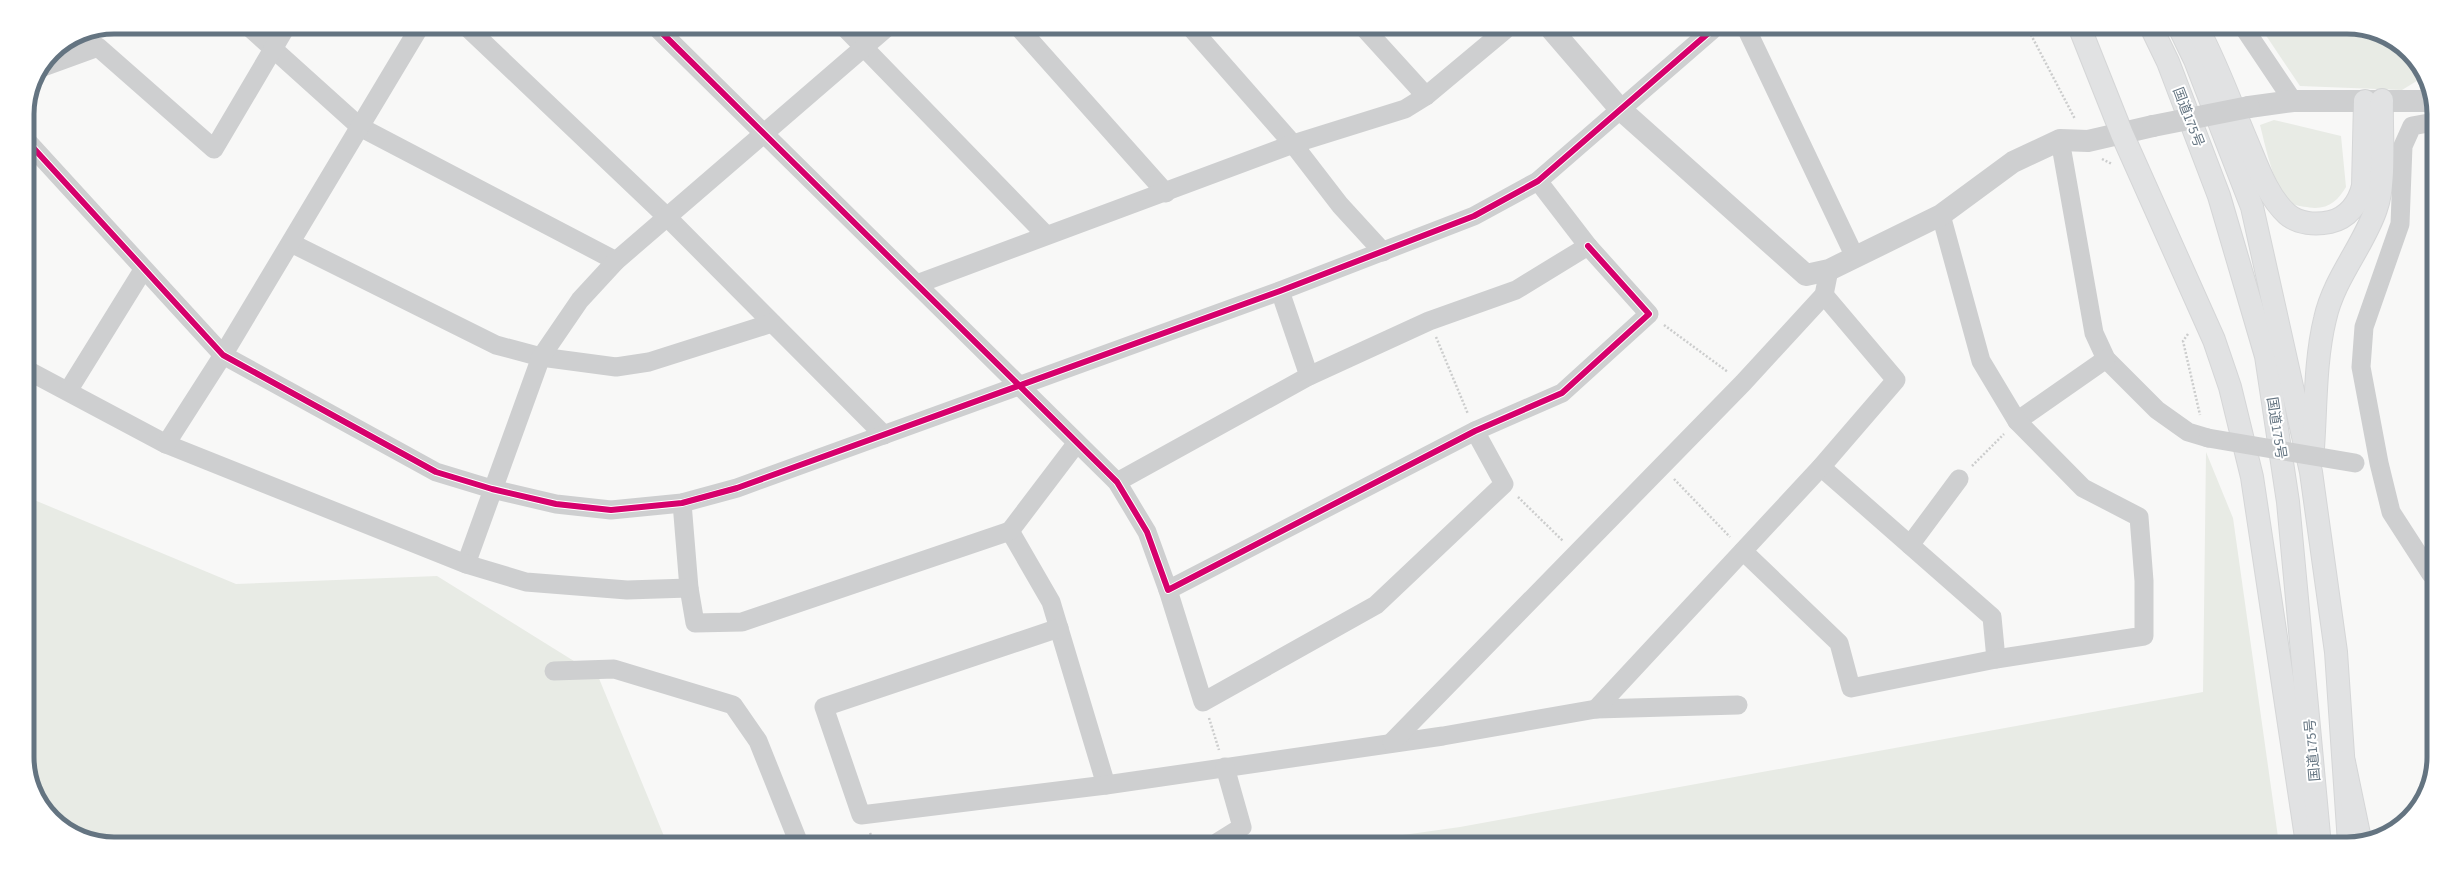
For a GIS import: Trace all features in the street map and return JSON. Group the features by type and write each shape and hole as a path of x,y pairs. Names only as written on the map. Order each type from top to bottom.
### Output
{"highway":[{"path":"2082,34 2122,134 2214,340 2240,427 2252,477 2306,837"},
{"name":"国道175号","path":"2154,34 2168,62 2219,196 2266,356 2294,553 2319,837"},
{"name":"国道175号","path":"2182,34 2195,60 2252,207 2311,472 2336,652 2349,837"},
{"path":"2200,34 2269,188 2288,215 2299,220 2322,224 2333,221 2344,216 2360,198 2363,186 2373,100"},
{"path":"2311,472 2320,345 2325,317 2333,293 2370,227 2377,207 2380,186 2373,100"},
{"path":"2344,762 2359,836"}],"street":[{"path":"257,34 360,127 616,261"},
{"path":"52,64 98,47 214,150 282,34"},
{"path":"166,444 223,355 415,34"},
{"path":"474,34 668,218 884,435"},
{"path":"664,34 917,284 1017,386 1117,482 1147,532 1168,590 1203,702 1376,605 1504,484 1475,431"},
{"path":"851,34 1046,235"},
{"path":"466,564 541,357 580,300 616,261 668,218 879,34"},
{"path":"1024,34 1166,193"},
{"path":"1196,34 1293,144 1340,205 1384,252"},
{"path":"1370,34 1426,96"},
{"path":"917,284 1046,235 1166,193 1293,144 1405,108 1426,96 1500,34"},
{"path":"1555,34 1620,109 1806,275 1829,270 1854,256 1893,239 1941,215 2013,162 2060,140 2088,141 2153,126 2249,107 2293,101 2425,101"},
{"path":"34,149 143,270 223,355 436,472 492,489 556,504 611,510 682,503 737,488 1280,291 1474,216 1538,181 1707,34"},
{"path":"1749,34 1854,256"},
{"path":"2248,34 2293,101"},
{"path":"2427,123 2412,126 2403,146 2400,224 2364,327 2362,367 2379,463 2391,512 2427,568"},
{"path":"2060,140 2094,333 2106,359 2157,410 2188,432 2206,437 2355,463 2379,463"},
{"path":"1168,590 1475,431 1562,393 1649,314 1588,246 1538,181"},
{"path":"1743,551 1839,643 1851,688 1996,659 2144,636 2144,581 2139,517 2083,488 2016,421 1981,361 1970,312 1941,215"},
{"path":"291,242 496,345 541,357 616,367 643,363 772,323"},
{"path":"1117,482 1309,376 1429,321 1516,290 1588,246"},
{"path":"68,391 143,270"},
{"path":"1392,742 1743,383 1824,295 1829,270"},
{"path":"1280,291 1309,376"},
{"path":"1596,709 1821,467 1896,380 1824,295"},
{"path":"2016,421 2106,359"},
{"path":"34,374 166,444 466,564 526,582 627,590 689,588"},
{"path":"682,503 689,588 695,623 742,622 1010,531 1076,444"},
{"path":"1821,467 1992,617 1996,659"},
{"path":"1910,545 1959,480"},
{"path":"1010,531 1051,602 1106,785"},
{"path":"1059,628 824,707 861,814 1106,785 1392,742 1443,736 1596,709 1738,705"},
{"path":"554,672 614,669 733,705 758,741 796,837"},
{"path":"1225,767 1242,827 1226,837"}],"path":[{"path":"2030,34 2064,102 2096,156 2114,165"},
{"path":"1649,314 1743,383"},
{"path":"1429,321 1475,431"},
{"path":"2192,330 2183,341 2206,437"},
{"path":"1959,480 2016,421"},
{"path":"1662,466 1743,551"},
{"path":"1504,484 1576,553"},
{"path":"1203,702 1225,767"}],"shaded area":[{"path":"2265,34 2352,34 2373,38 2396,51 2410,65 2419,80 2402,90 2300,86"},
{"path":"2274,120 2341,136 2346,187 2330,205 2315,208 2296,205 2287,199 2281,191 2268,156 2260,125"},
{"path":"2206,452 2233,518 2278,837 1389,837 1460,827 2203,692"},
{"path":"34,500 236,584 437,576 598,676 664,837 109,837 88,833 65,820 51,806 38,783 34,762"}],"cycle path":[{"path":"663,34 1117,482 1147,532 1168,590 1475,431 1562,393 1649,314 1588,246"},
{"path":"34,149 223,355 436,472 492,489 556,504 611,510 682,503 737,488 1280,291 1474,216 1538,181 1707,34"}]}
